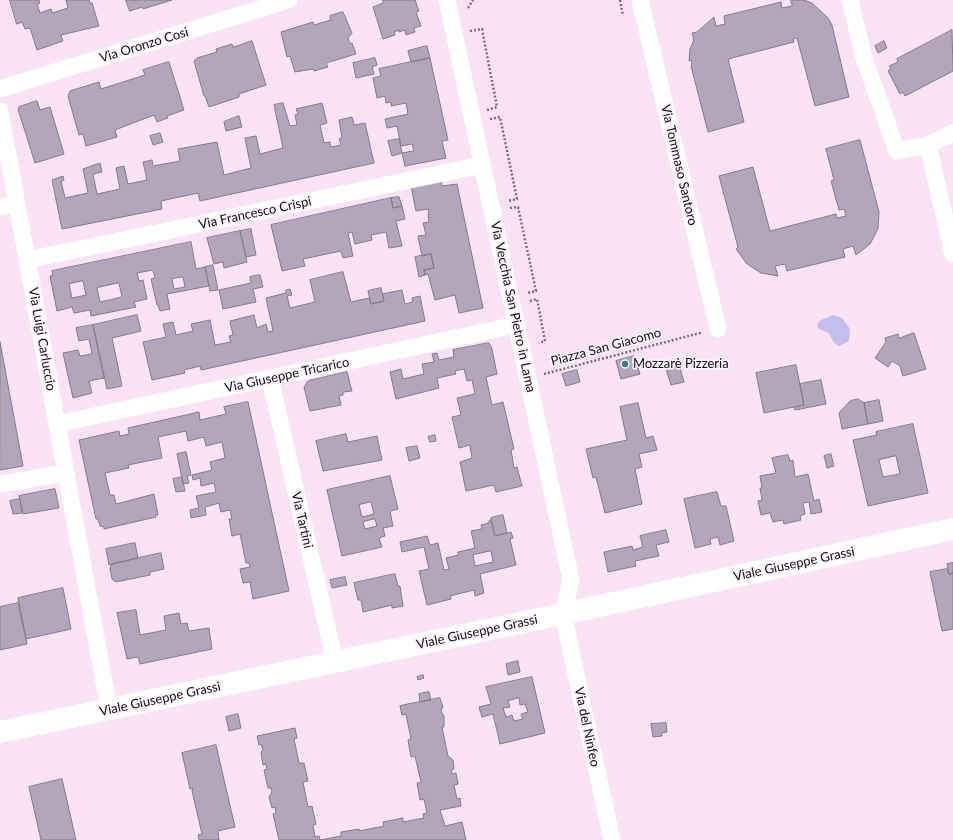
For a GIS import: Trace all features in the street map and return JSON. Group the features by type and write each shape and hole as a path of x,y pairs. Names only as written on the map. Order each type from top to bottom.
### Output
{"main road":[{"name":"Viale Giuseppe Grassi","path":"0,732 563,614 953,529"}],"street":[{"name":"Via Oronzo Cosi","path":"0,90 240,7 289,0"},
{"name":"Via Vecchia San Pietro in Lama","path":"447,0 570,580 563,614"},
{"name":"Via Tommaso Santoro","path":"640,0 718,329"},
{"path":"850,0 864,58 897,151 928,145 953,133"},
{"name":"Via Luigi Carluccio","path":"0,111 109,709"},
{"path":"928,145 953,254"},
{"name":"Via Francesco Crispi","path":"27,260 482,165"},
{"path":"0,207 17,204"},
{"name":"Via Giuseppe Tricarico","path":"57,424 516,325"},
{"name":"Via Tartini","path":"270,378 335,662"},
{"path":"0,484 66,473"},
{"name":"Via del Ninfeo","path":"563,614 612,840"}],"path":[{"path":"468,12 473,0"},
{"path":"620,0 625,23"},
{"path":"468,25 469,31 482,29 497,107 484,110 485,115"},
{"path":"486,120 500,117 517,199 505,202"},
{"path":"506,209 518,207 536,291 524,294 525,298"},
{"name":"Piazza San Giacomo","path":"526,302 537,299 545,341 533,344"},
{"name":"Piazza San Giacomo","path":"539,375 700,333 698,325"}],"shaded area":[{"path":"833,315 842,318 850,329 849,341 839,346 828,333 819,329 817,326 819,321"}],"building":[{"path":"10,0 39,0 40,3 37,4 40,13 51,9 52,13 68,8 66,0 89,0 90,3 92,3 99,26 61,35 63,41 37,50 30,28 25,29 22,22 17,24"},
{"path":"126,0 172,0 143,9 142,7 130,11"},
{"path":"383,0 415,0 419,11 416,12 421,26 414,28 415,32 406,35 405,30 399,32 399,30 394,32 395,35 383,39 373,7 383,3"},
{"path":"791,0 804,0 812,3 828,18 832,25 849,97 815,106 797,38 793,39 794,42 728,59 744,122 708,132 691,66 691,60 689,61 690,49 694,40 692,33 697,32 714,17 716,26 725,24 724,16 781,2 782,8 792,6"},
{"path":"343,12 352,33 348,38 350,44 352,43 356,54 326,63 328,67 314,71 313,69 295,72 290,56 287,57 281,32 313,22 314,25 331,20 330,16"},
{"path":"952,30 953,71 905,96 903,92 900,94 888,71 891,69 889,66 898,62 897,59"},
{"path":"252,41 266,85 239,94 239,97 209,107 204,96 194,61 197,58 217,52 216,49 232,44 233,47"},
{"path":"884,41 887,48 878,53 875,46"},
{"path":"427,46 430,58 411,62 408,51"},
{"path":"375,58 377,65 372,67 374,74 356,78 353,63"},
{"path":"430,58 448,140 442,141 446,158 405,166 402,153 414,151 412,144 401,146 397,126 387,128 385,119 408,114 406,103 391,106 391,102 386,103 385,96 377,98 373,78 381,76 379,69"},
{"path":"169,62 184,110 167,116 168,118 157,122 154,115 115,130 117,137 86,146 83,134 79,135 68,96 70,91 99,82 101,89 145,75 143,70"},
{"path":"37,101 40,110 50,107 64,154 35,163 18,109 19,107"},
{"path":"283,103 290,126 297,125 295,115 298,114 296,109 322,103 327,123 320,125 324,143 330,142 331,147 341,145 339,139 342,138 339,120 352,117 354,125 365,123 374,163 200,201 198,193 161,201 162,209 62,229 52,180 63,176 64,180 61,181 65,198 88,193 83,169 100,163 102,172 93,174 97,194 120,189 116,168 124,166 128,184 147,180 143,162 152,160 153,166 180,161 178,149 217,142 224,175 251,168 245,138 256,136 260,154 283,148 274,105"},
{"path":"239,116 242,127 226,131 224,122"},
{"path":"160,133 163,142 153,145 150,136"},
{"path":"399,139 402,153 392,156 388,141"},
{"path":"860,140 879,212 878,229 870,244 856,255 853,246 843,249 845,257 787,271 785,264 775,266 778,276 761,273 747,264 736,249 738,247 719,176 753,167 770,231 836,214 837,218 846,216 844,209 839,210 831,181 834,180 826,149"},
{"path":"441,180 442,186 457,184 483,308 459,313 455,295 435,300 428,274 425,275 424,270 434,268 431,254 422,256 418,236 426,235 423,223 429,222 429,214 428,209 416,211 411,186"},
{"path":"399,197 402,206 393,208 391,198"},
{"path":"391,198 393,208 402,206 405,219 396,221 402,246 389,248 386,232 371,235 372,240 355,244 352,232 348,233 353,256 343,258 341,251 303,259 305,266 282,271 271,225"},
{"path":"251,229 256,255 246,257 240,231"},
{"path":"240,231 247,262 224,268 223,262 214,264 207,238"},
{"path":"191,242 196,269 205,267 209,286 167,294 170,309 160,311 157,305 151,279 155,278 153,270 137,273 139,281 143,280 147,299 134,302 136,307 91,316 90,310 74,313 72,307 57,311 50,276 53,276 52,271","holes":["183,277 185,287 174,289 172,279","83,281 86,295 72,298 69,284","119,283 122,297 100,302 97,288"]},
{"path":"431,254 434,268 424,270 425,275 419,277 415,257"},
{"path":"213,265 218,290 210,291 205,267"},
{"path":"343,272 351,302 369,298 371,304 384,301 382,294 402,290 405,304 413,302 412,298 420,296 425,321 201,370 200,366 184,370 185,373 152,380 143,342 166,337 163,324 173,322 176,335 193,331 191,324 210,320 215,345 231,342 229,336 233,335 230,321 254,315 257,328 266,324 268,332 273,331 266,298 286,293 286,290 290,289 292,295 287,296 290,308 315,302 310,280"},
{"path":"260,275 263,287 253,289 256,302 223,309 219,290 251,283 250,277"},
{"path":"381,288 384,301 371,304 368,291"},
{"path":"137,315 141,331 112,338 122,386 107,389 93,325"},
{"path":"93,325 104,378 89,381 92,393 73,398 63,353 78,350 80,356 92,354 89,339 79,341 76,328"},
{"path":"914,333 926,369 903,376 900,366 892,361 888,367 875,358 886,342 885,338 898,334 899,338"},
{"path":"0,342 23,466 0,470"},
{"path":"489,343 492,349 497,374 486,377 492,405 503,402 514,449 511,450 514,468 517,467 522,486 496,492 494,485 466,491 460,462 472,458 470,445 459,448 452,417 461,415 457,398 475,394 472,380 467,381 464,369 455,371 456,374 437,378 439,388 396,399 390,372 401,369 403,379 424,374 422,364 434,362 432,354 437,353 439,360 454,357 453,350"},
{"path":"634,356 640,374 621,379 616,361"},
{"path":"679,365 684,382 671,385 666,369"},
{"path":"796,365 804,405 764,413 756,373"},
{"path":"577,370 580,382 566,386 562,374"},
{"path":"347,372 352,391 343,392 343,395 339,396 341,405 310,411 304,387 308,381"},
{"path":"821,380 826,404 795,410 794,407 804,405 800,384"},
{"path":"858,399 864,403 868,424 842,429 839,413 850,401"},
{"path":"879,400 883,421 868,424 864,403"},
{"path":"248,402 289,591 253,599 250,582 243,583 240,569 250,567 249,563 246,563 240,534 232,536 229,519 232,519 230,510 221,512 219,503 205,507 206,515 191,518 190,510 199,508 196,496 216,492 214,483 201,486 200,478 193,480 192,475 212,470 210,462 225,458 222,442 206,446 204,437 188,441 186,431 158,437 162,458 128,465 129,468 105,473 110,495 114,495 116,504 154,494 158,515 155,515 156,517 104,529 104,527 100,526 98,519 96,519 79,440 119,431 120,436 129,434 128,428 199,412 200,420 226,414 224,407"},
{"path":"638,403 646,438 653,436 657,450 639,454 642,467 635,469 642,504 605,513 596,477 593,478 586,449 627,440 620,407"},
{"path":"913,424 928,493 868,506 853,440 877,435 876,432","holes":["896,456 900,474 883,477 879,460"]},
{"path":"346,434 348,442 377,436 382,460 323,471 316,441"},
{"path":"435,435 436,441 430,442 428,437"},
{"path":"417,446 420,458 409,461 406,448"},
{"path":"186,452 191,475 187,476 189,483 183,484 177,454"},
{"path":"831,454 834,466 827,468 824,456"},
{"path":"788,455 790,461 793,460 795,477 808,474 814,501 819,499 822,512 811,514 809,502 803,503 805,514 800,516 801,520 784,524 783,520 773,522 770,513 761,515 758,501 762,500 760,476 776,473 772,458"},
{"path":"390,476 398,509 390,511 393,526 383,528 385,536 379,538 382,547 342,556 327,490","holes":["371,502 374,514 362,517 359,505","375,519 377,526 365,529 363,522"]},
{"path":"182,477 185,491 176,492 173,479"},
{"path":"55,489 59,508 23,514 19,496"},
{"path":"717,492 721,506 726,506 734,541 720,545 718,537 710,539 711,544 695,548 684,499"},
{"path":"20,499 22,513 13,514 10,501"},
{"path":"503,515 507,533 495,536 491,518"},
{"path":"491,520 495,536 511,532 513,538 510,539 516,565 480,574 484,593 475,596 474,590 450,596 451,599 427,605 419,571 429,569 424,547 402,552 400,542 427,536 430,545 438,543 444,570 449,569 446,558 459,555 458,552 475,548 471,531 482,529 481,525 489,523","holes":["491,551 493,562 475,566 473,555"]},
{"path":"666,530 669,542 656,545 659,556 635,561 636,566 608,572 604,552 632,546 633,550 643,547 640,536"},
{"path":"135,543 138,558 109,565 106,549"},
{"path":"161,553 164,569 150,572 150,575 116,582 112,579 110,568 112,564"},
{"path":"953,563 953,573 949,574 947,564"},
{"path":"947,569 949,574 953,573 953,629 942,631 930,572"},
{"path":"395,574 398,586 400,586 403,606 392,608 392,605 363,612 361,600 358,600 354,583"},
{"path":"345,577 347,585 332,588 330,580"},
{"path":"63,588 71,629 26,639 18,598"},
{"path":"18,603 27,644 0,650 0,607"},
{"path":"136,610 140,635 166,630 164,616 179,613 181,624 187,623 189,631 209,628 212,649 140,664 138,657 127,659 117,613"},
{"path":"518,661 520,672 508,675 506,664"},
{"path":"423,675 424,678 418,680 417,677"},
{"path":"532,677 545,733 500,744 493,714 482,717 479,707 491,704 486,687","holes":["519,698 520,705 525,704 528,712 521,714 523,719 514,721 512,715 506,717 503,708 510,707 508,701"]},
{"path":"429,692 431,700 420,702 419,694"},
{"path":"440,698 443,708 441,709 444,716 444,727 442,727 448,756 453,760 454,769 451,770 452,774 456,773 458,784 454,785 457,799 460,798 461,806 440,810 445,826 462,822 466,840 320,840 341,836 341,832 359,829 359,831 384,826 383,822 403,818 403,822 424,818 423,814 427,813 424,799 420,800 417,783 421,782 415,756 411,757 408,740 411,739 406,714 402,715 400,706"},
{"path":"238,714 241,728 229,731 226,717"},
{"path":"666,723 667,732 661,733 662,736 653,737 651,724"},
{"path":"295,728 297,738 294,739 299,763 304,763 308,781 303,782 308,807 312,806 316,824 313,825 315,837 319,836 320,840 279,840 273,814 276,813 275,807 272,808 269,797 272,792 271,788 268,788 264,770 267,769 266,764 263,765 261,752 263,750 261,744 259,745 257,736"},
{"path":"216,745 235,827 218,831 219,840 199,840 198,835 202,834 192,791 193,788 190,789 182,753"},
{"path":"62,779 76,840 41,840 29,787"}],"place":[{"name":"Mozzarè Pizzeria","path":"625,364"}]}
